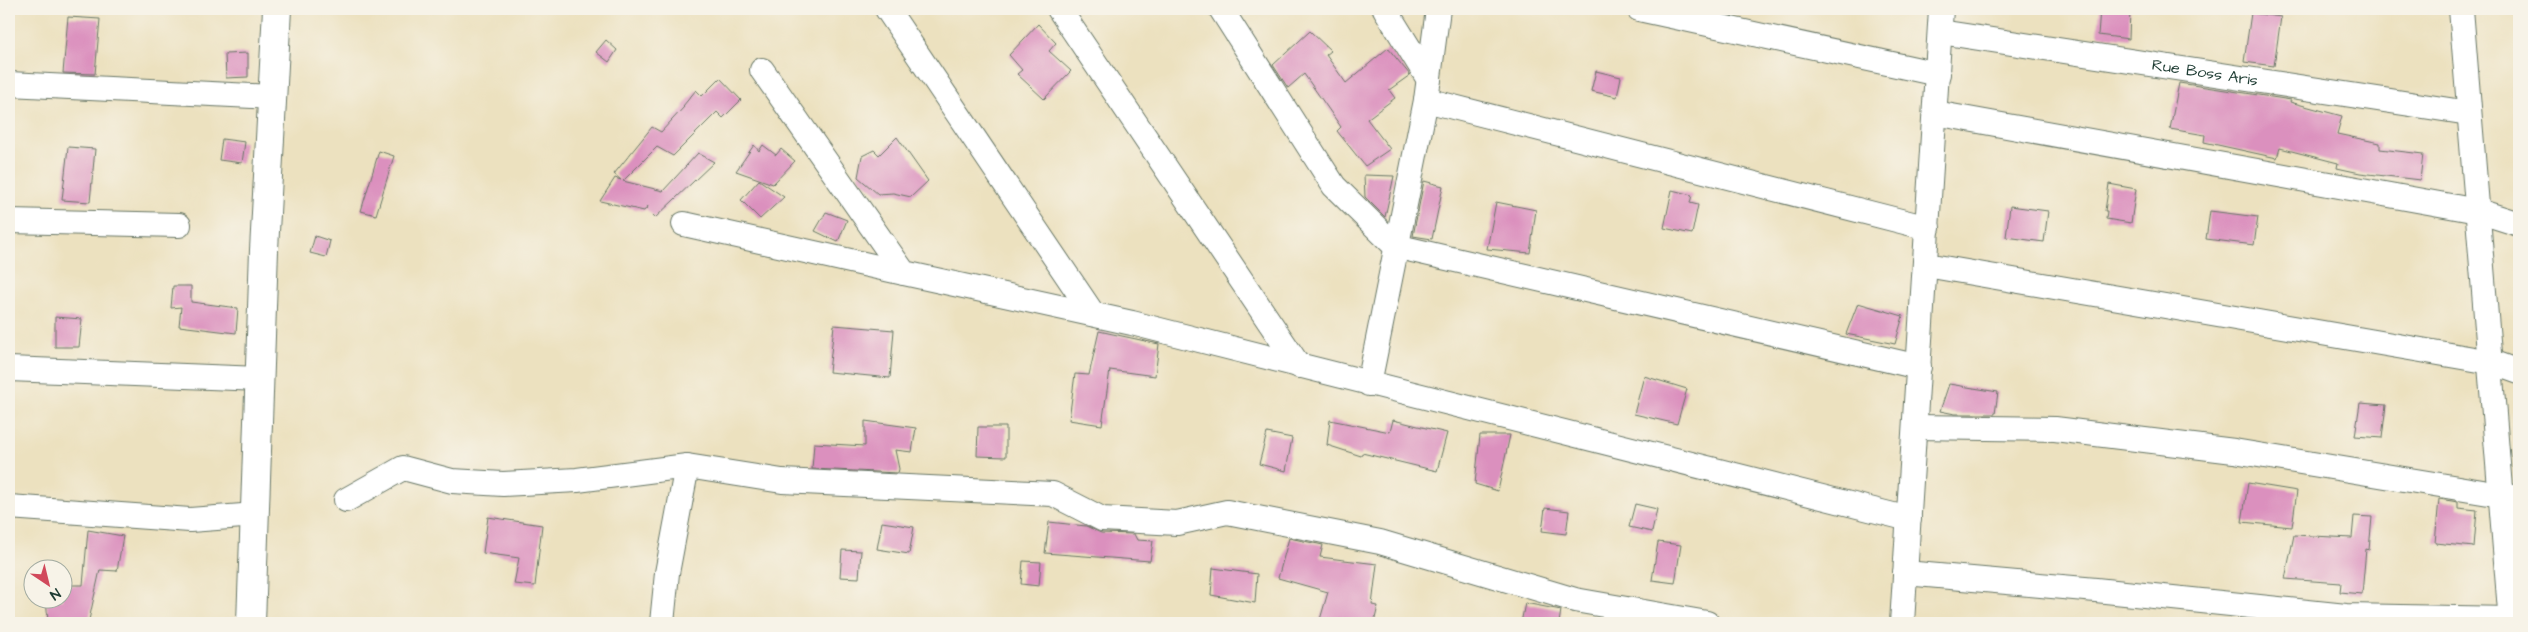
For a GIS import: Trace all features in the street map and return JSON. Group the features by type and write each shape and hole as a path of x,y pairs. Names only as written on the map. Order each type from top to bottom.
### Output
{"highway":[{"path":"251,623 277,9"}],"street":[{"path":"887,9 1093,314"},
{"path":"1059,9 1299,366"},
{"path":"1221,9 1334,186 1396,246 1919,368"},
{"path":"1385,9 1427,90 1928,228"},
{"path":"1369,384 1427,90 1438,9"},
{"path":"1639,9 1938,74"},
{"path":"1905,573 2346,616 2511,621 2510,497 2490,362 2461,9"},
{"path":"1902,623 1941,20"},
{"name":"Rue Boss Aris","path":"1941,20 2469,114"},
{"path":"762,70 904,273"},
{"path":"9,84 272,97"},
{"path":"1935,113 2478,211 2519,224"},
{"path":"9,221 179,225"},
{"path":"684,224 1093,314 1909,519"},
{"path":"1926,265 2490,362 2519,372"},
{"path":"9,369 260,379"},
{"path":"1915,427 2064,430 2234,450 2510,497"},
{"path":"346,500 403,468 452,481 503,484 577,480 687,466 782,481 1053,494 1102,519 1177,523 1227,512 1380,542 1575,600 1707,623"},
{"path":"662,623 667,573 687,466"},
{"path":"9,507 190,520 256,515"}],"building":[{"path":"2100,9 2130,9 2129,39 2098,35"},
{"path":"2251,13 2281,17 2274,66 2244,62"},
{"path":"68,17 100,19 95,74 63,73"},
{"path":"1038,24 1056,43 1049,51 1071,71 1044,99 1017,74 1022,70 1009,55"},
{"path":"1310,31 1331,51 1326,55 1346,83 1388,48 1410,75 1389,90 1395,98 1367,119 1390,149 1365,166 1337,131 1341,127 1304,74 1288,88 1273,65"},
{"path":"606,40 617,50 609,62 596,52"},
{"path":"248,53 248,77 226,78 225,54"},
{"path":"1596,71 1621,77 1617,97 1591,91"},
{"path":"720,78 741,100 723,118 717,112 673,156 657,147 623,181 663,191 698,153 714,162 655,218 646,209 648,206 644,211 600,201 615,178 621,180 614,174 652,127 661,132 684,107 696,90 702,96"},
{"path":"2179,83 2291,100 2290,102 2342,116 2337,134 2380,143 2380,149 2423,154 2420,180 2360,173 2337,168 2338,163 2280,148 2277,158 2204,142 2205,135 2170,129"},
{"path":"897,137 928,181 911,197 893,193 878,194 858,177 862,156 874,150 879,155"},
{"path":"222,139 245,142 242,163 219,160"},
{"path":"754,145 759,151 763,145 776,155 781,149 795,161 773,184 736,171"},
{"path":"68,147 95,149 90,202 62,200"},
{"path":"379,151 394,156 376,215 361,211"},
{"path":"1364,175 1394,176 1385,217 1365,197"},
{"path":"759,180 784,197 760,219 741,200"},
{"path":"1424,181 1443,186 1432,239 1413,236"},
{"path":"2109,184 2136,189 2131,223 2106,219 2107,211 2105,211"},
{"path":"1672,190 1692,195 1690,203 1698,205 1692,234 1664,228"},
{"path":"1496,202 1536,210 1530,253 1487,249"},
{"path":"2010,206 2048,211 2044,242 2006,237"},
{"path":"2210,211 2258,217 2254,245 2206,239"},
{"path":"826,212 847,220 838,242 815,231"},
{"path":"315,236 330,241 326,257 310,253"},
{"path":"173,286 191,286 191,302 238,308 236,333 179,326 181,307 171,308"},
{"path":"1858,303 1903,316 1895,344 1846,334"},
{"path":"55,317 82,319 79,347 55,347"},
{"path":"834,325 894,330 890,378 829,372"},
{"path":"1099,331 1159,344 1155,376 1110,370 1102,425 1069,420 1075,374 1089,375"},
{"path":"1644,376 1687,389 1677,424 1634,414"},
{"path":"1949,384 1998,392 1995,414 1955,414 1940,411"},
{"path":"2360,403 2386,405 2382,438 2355,436"},
{"path":"1330,420 1390,432 1393,420 1447,433 1437,471 1362,453 1361,456 1327,445"},
{"path":"865,421 916,428 912,452 895,450 899,469 898,473 812,469 814,443 865,446"},
{"path":"978,427 1006,427 1006,457 977,456"},
{"path":"1267,433 1292,438 1286,471 1259,464"},
{"path":"1480,435 1510,435 1498,491 1475,484"},
{"path":"2248,483 2297,491 2292,527 2242,522"},
{"path":"2439,499 2458,502 2458,508 2477,510 2474,547 2435,543"},
{"path":"1635,504 1657,509 1652,532 1629,527"},
{"path":"1545,508 1569,511 1566,534 1542,531"},
{"path":"2354,516 2372,517 2369,550 2366,549 2362,594 2340,592 2341,583 2285,579 2294,535 2352,538"},
{"path":"488,517 542,525 535,586 514,584 519,558 483,553"},
{"path":"882,522 914,527 909,554 877,549"},
{"path":"1049,522 1086,526 1101,533 1134,534 1137,540 1153,541 1150,561 1045,553"},
{"path":"88,530 123,536 117,571 100,570 89,620 56,623 48,621 47,610 72,610 72,585 83,585"},
{"path":"1289,538 1323,545 1320,557 1377,564 1372,605 1378,606 1374,623 1319,623 1328,592 1278,578"},
{"path":"1658,542 1681,545 1675,583 1652,580"},
{"path":"842,550 861,551 859,578 840,577"},
{"path":"1023,561 1041,562 1039,586 1021,584"},
{"path":"1213,568 1257,574 1255,603 1211,595"},
{"path":"1525,603 1561,610 1559,623 1521,623"}]}
